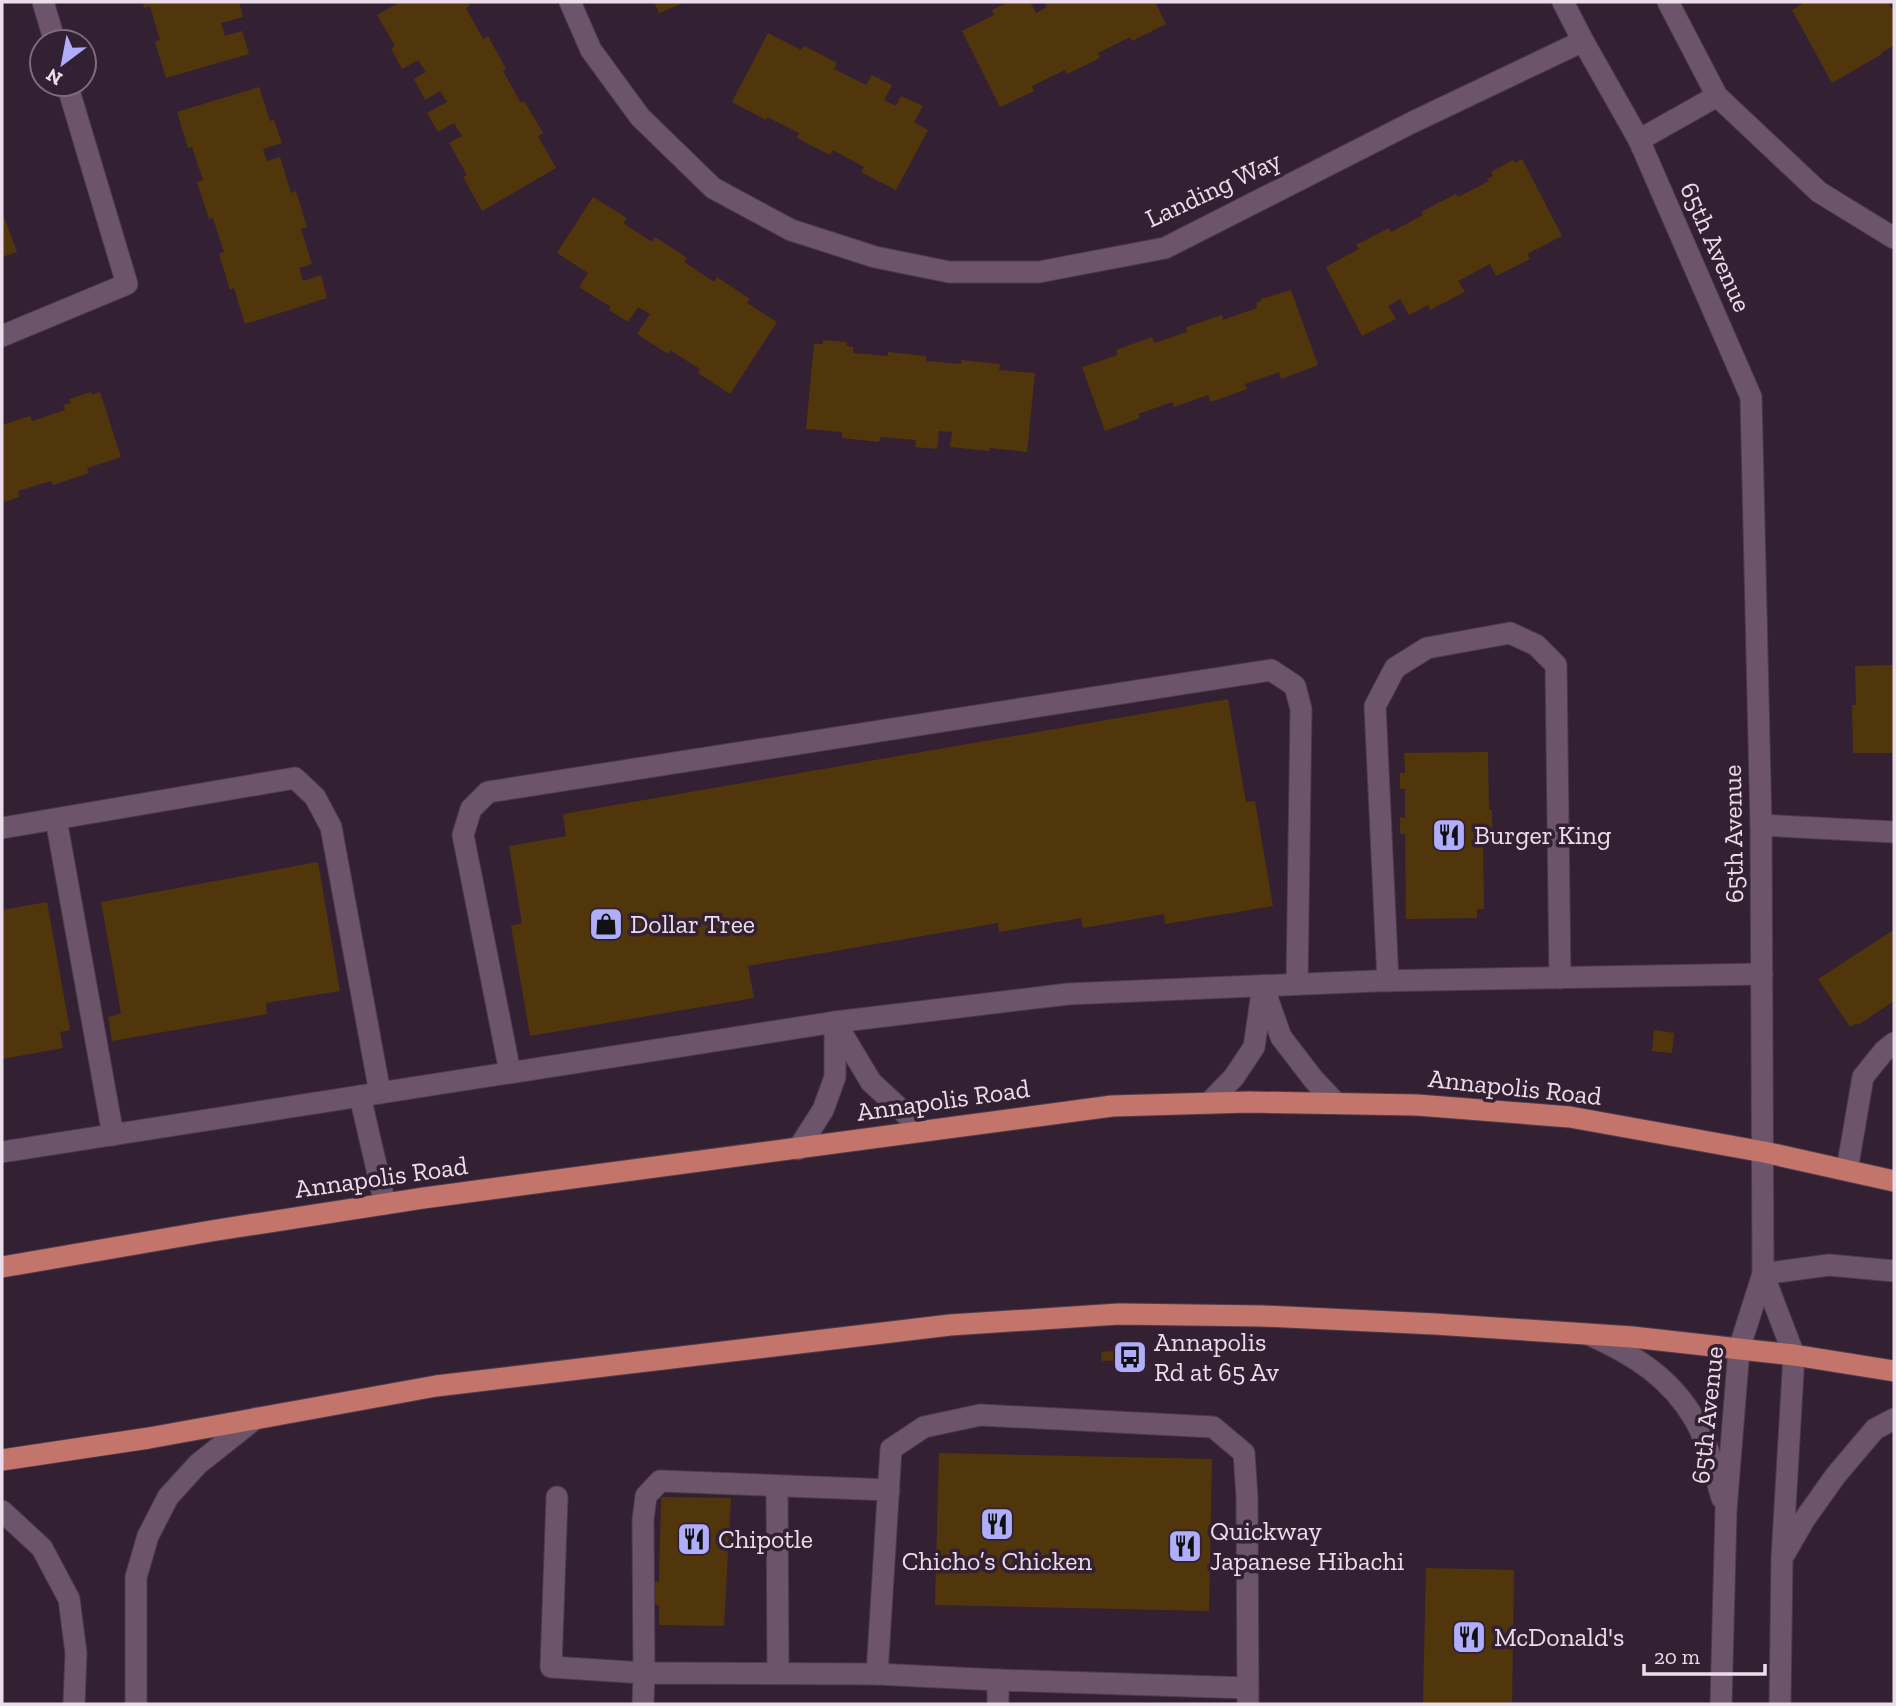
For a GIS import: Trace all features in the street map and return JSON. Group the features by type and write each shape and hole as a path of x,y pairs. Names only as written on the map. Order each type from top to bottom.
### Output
{"main road":[{"name":"Annapolis Road","path":"2,1268 385,1204 1112,1106 1249,1102 1336,1103 1417,1105 1570,1117 1763,1152 1894,1181"},
{"path":"2,1460 149,1438 436,1386 950,1325 1106,1315 1263,1316 1632,1337 1794,1355 1894,1371"}],"street":[{"path":"43,2 51,28"},
{"name":"Landing Way","path":"570,2 591,50 640,117 713,188 791,230 875,257 949,272 1039,272 1165,248 1413,122 1583,41"},
{"name":"65th Avenue","path":"1563,2 1639,140 1751,397 1761,825 1763,1274 1739,1349 1726,1510 1721,1704"},
{"path":"1668,2 1717,96 1819,192 1894,238"},
{"path":"1639,140 1717,96"},
{"path":"2,336 127,284 71,98"},
{"path":"1388,981 1375,706 1395,668 1427,648 1510,633 1536,645 1556,665 1559,978"},
{"path":"510,1072 463,835 471,810 488,792 1271,670 1295,687 1301,709 1297,984"},
{"path":"2,828 295,778 316,797 331,827 385,1204"},
{"path":"56,818 113,1135"},
{"path":"1761,825 1894,832"},
{"path":"2,1152 835,1022 1068,995 1388,981 1762,974"},
{"path":"1209,1103 1234,1077 1254,1047 1263,986"},
{"path":"1263,986 1281,1037 1314,1080 1336,1103"},
{"path":"835,1022 872,1082 923,1130"},
{"path":"798,1149 823,1110 835,1077 835,1022"},
{"path":"1847,1170 1863,1077 1894,1043"},
{"path":"1780,1704 1783,1558 1794,1355 1763,1274 1829,1265 1894,1271"},
{"path":"1589,1334 1626,1352 1655,1371 1674,1391 1695,1420 1726,1510"},
{"path":"557,1497 551,1667 644,1672 877,1674 1248,1696 1247,1497 1244,1453 1213,1427 980,1415 924,1427 891,1450 877,1674"},
{"path":"136,1704 136,1577 148,1536 168,1497 198,1464 256,1418"},
{"path":"1783,1558 1804,1520 1836,1475 1875,1429 1894,1419"},
{"path":"643,1704 643,1520 646,1496 660,1481 889,1490"},
{"path":"777,1486 778,1673"},
{"path":"2,1511 42,1548 69,1599 76,1653 74,1704"},
{"path":"998,1680 998,1704"}],"building":[{"path":"143,2 239,2 243,17 221,23 225,36 242,31 249,54 166,78 155,42 160,40 150,6 144,8"},
{"path":"400,2 468,2 470,5 466,8 483,39 488,36 521,103 524,101 543,133 538,136 556,168 482,211 463,177 467,175 449,143 462,136 454,123 438,132 427,113 447,102 440,91 425,100 414,79 426,72 418,60 402,69 391,49 395,46 377,15"},
{"path":"654,2 686,2 659,13"},
{"path":"1008,2 1030,2 1036,13 1047,7 1044,2 1155,2 1166,24 1132,41 1130,37 1098,53 1100,58 1067,74 1065,70 1032,86 1034,91 1000,107 962,31 994,15 992,10"},
{"path":"1801,2 1888,2 1894,12 1894,45 1832,83 1792,10 1802,4"},
{"path":"768,33 801,50 804,46 837,63 834,69 866,85 872,75 892,85 884,100 896,106 901,96 923,106 914,122 928,130 896,190 861,172 864,167 833,150 830,155 797,138 799,133 732,102"},
{"path":"259,87 270,121 274,120 282,143 263,149 267,161 280,157 291,193 296,191 307,227 301,229 312,264 299,268 303,281 321,275 327,298 245,324 234,288 230,290 219,254 224,252 213,218 209,219 197,182 203,180 192,147 188,148 177,112"},
{"path":"1522,159 1562,236 1527,254 1530,259 1496,276 1490,264 1458,281 1465,292 1430,310 1428,305 1409,315 1400,299 1388,306 1396,319 1362,336 1326,267 1359,249 1356,245 1389,228 1391,232 1423,215 1421,212 1489,181 1487,179 1493,176 1491,172 1513,160 1515,163"},
{"path":"593,197 627,218 623,223 652,242 655,237 687,258 684,262 714,282 717,277 750,299 747,303 777,322 730,394 698,373 700,369 670,350 668,354 637,334 650,314 638,307 628,322 609,310 611,307 579,287 588,273 557,253"},
{"path":"2,212 17,252 2,257"},
{"path":"1291,290 1318,365 1281,379 1279,372 1245,384 1247,389 1211,402 1208,395 1174,407 1172,402 1138,414 1140,418 1105,431 1082,367 1118,355 1116,350 1152,337 1154,343 1187,332 1186,327 1222,315 1223,320 1257,308 1256,303 1261,299"},
{"path":"823,340 847,342 846,346 853,347 853,353 888,356 888,352 926,356 926,361 961,364 961,360 1000,364 999,370 1035,373 1027,452 950,447 952,432 939,431 937,449 915,447 916,440 880,437 879,442 842,438 842,432 806,429 814,344 823,344"},
{"path":"91,392 92,395 100,392 121,457 87,468 89,473 53,485 51,481 18,491 19,497 2,503 2,425 30,416 32,421 65,410 63,405 71,403 69,399"},
{"path":"1894,665 1894,753 1853,753 1852,705 1856,705 1855,666"},
{"path":"1228,699 1246,802 1255,801 1273,906 1165,924 1164,914 1083,928 1081,918 999,932 998,923 748,966 754,998 530,1036 511,926 522,923 509,846 566,836 563,814"},
{"name":"Burger King","path":"1488,752 1492,837 1483,837 1484,909 1477,909 1477,918 1406,919 1405,834 1400,834 1400,817 1405,818 1405,789 1400,789 1400,773 1405,773 1404,753"},
{"path":"318,862 340,991 266,1003 267,1014 112,1041 108,1017 121,1013 101,902"},
{"path":"47,902 70,1030 60,1032 63,1048 2,1059 2,910"},
{"path":"1892,931 1894,1001 1858,1025 1857,1023 1850,1027 1818,979"},
{"path":"1654,1030 1674,1033 1672,1053 1652,1051"},
{"path":"1122,1350 1123,1360 1102,1361 1101,1352"},
{"path":"939,1453 1212,1459 1209,1611 935,1605"},
{"name":"Chipotle","path":"661,1497 731,1498 724,1626 659,1625 659,1605 647,1604 649,1581 659,1582"},
{"name":"McDonald's","path":"1426,1568 1514,1570 1512,1704 1423,1704"}],"place":[{"name":"Burger King","path":"1449,835"},
{"name":"Dollar Tree","path":"606,924"},
{"name":"Annapolis Rd at 65 Av","path":"1130,1357"},
{"name":"Chicho’s Chicken","path":"997,1524"},
{"name":"Chipotle","path":"694,1539"},
{"name":"Quickway Japanese Hibachi","path":"1185,1546"},
{"name":"McDonald's","path":"1469,1637"}]}
